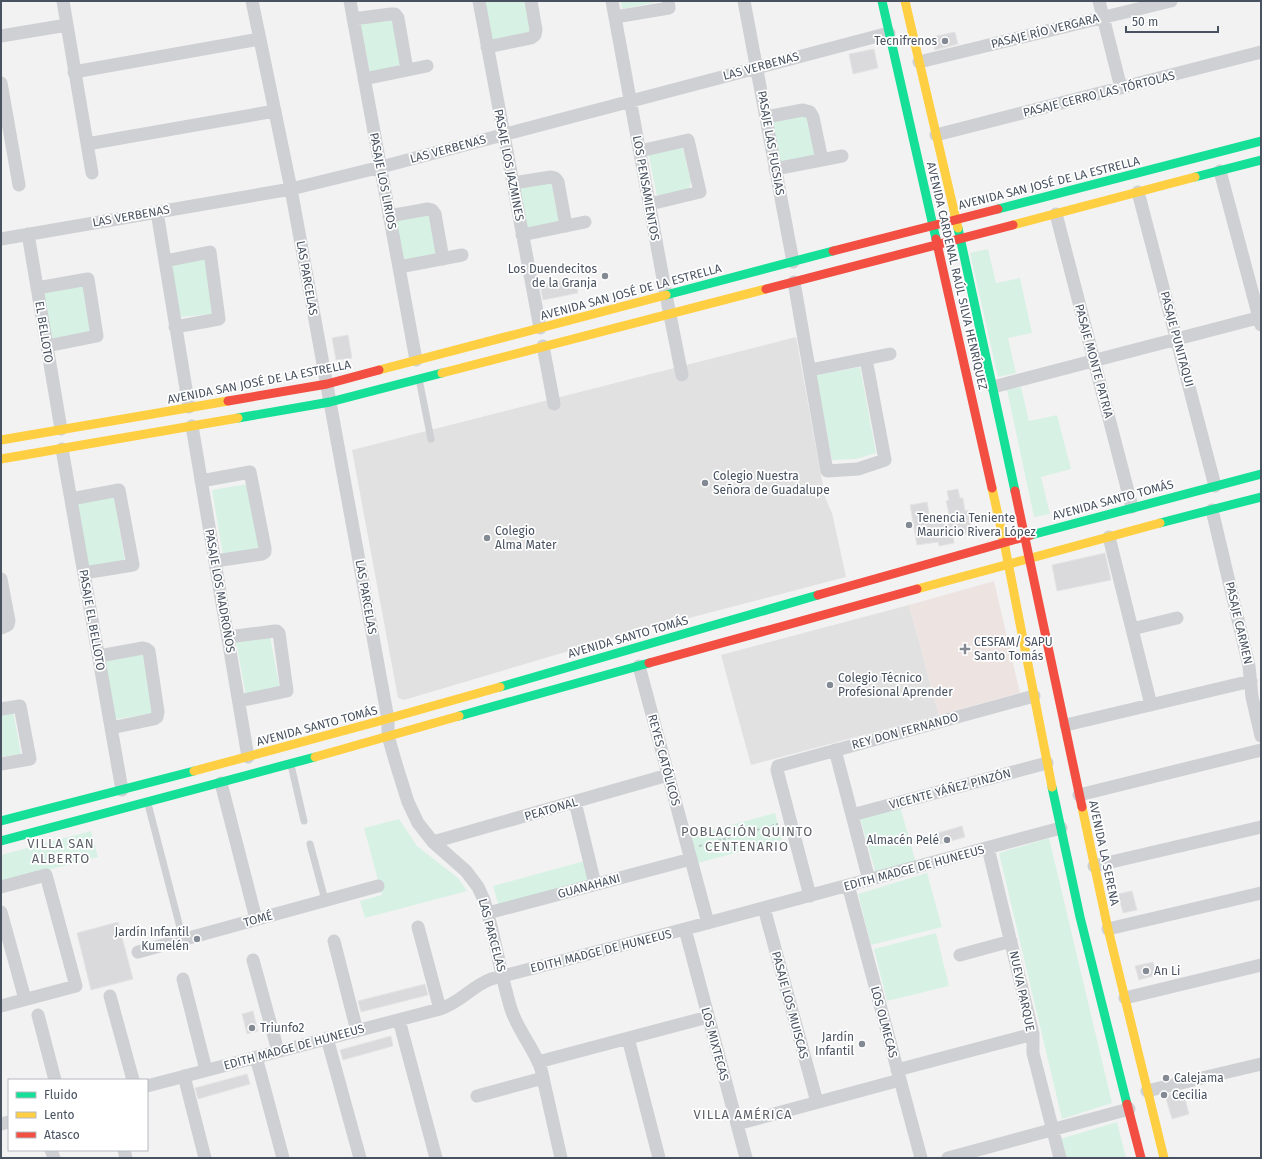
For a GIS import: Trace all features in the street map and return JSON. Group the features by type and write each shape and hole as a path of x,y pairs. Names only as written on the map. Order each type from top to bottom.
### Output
{"main road":[{"name":"AVENIDA CARDENAL RAÚL SILVA HENRÍQUEZ","path":"882,1 1008,559"},
{"name":"AVENIDA CARDENAL RAÚL SILVA HENRÍQUEZ","path":"905,1 956,219 1029,554"},
{"name":"AVENIDA SAN JOSÉ DE LA ESTRELLA","path":"1,440 327,384 956,219 1261,141"},
{"path":"1,459 330,402 1261,160"},
{"name":"AVENIDA SANTO TOMÁS","path":"1,821 388,719 1025,536 1261,474"},
{"path":"1,841 221,783 639,666 1008,559 1109,537 1261,497"},
{"name":"AVENIDA LA SERENA","path":"1029,554 1108,929 1164,1158"},
{"path":"1008,559 1047,763 1080,917 1141,1158"}],"street":[{"path":"63,1 92,173"},
{"name":"LAS PARCELAS","path":"252,1 291,189 388,719 388,736 408,802 418,823 433,842 459,864 472,879 484,900 515,1020 538,1062 543,1078 561,1158"},
{"name":"PASAJE LOS LIRIOS","path":"350,1 416,360"},
{"name":"PASAJE LOS JAZMINES","path":"479,1 540,328"},
{"path":"487,46 531,38 535,35 536,30 531,1"},
{"name":"LOS PENSAMIENTOS","path":"612,1 669,313 682,375"},
{"path":"615,17 669,8 668,1"},
{"name":"PASAJE LAS FUCSIAS","path":"744,1 792,262"},
{"path":"1099,1 1120,88"},
{"name":"PASAJE RÍO VERGARA","path":"919,62 1171,1"},
{"path":"353,20 395,14 398,18 407,70"},
{"path":"1,36 67,25"},
{"name":"LAS VERBENAS","path":"1,239 291,189 504,135 889,33"},
{"path":"74,72 260,39"},
{"name":"PASAJE CERRO LAS TÓRTOLAS","path":"936,135 1261,52"},
{"path":"364,79 427,66"},
{"path":"1,83 19,185"},
{"path":"766,117 804,110 810,112 813,117 822,160"},
{"path":"87,144 275,111"},
{"path":"640,151 688,140 700,192 650,204"},
{"path":"775,169 842,156"},
{"path":"993,387 1176,339 1260,320 1220,171"},
{"path":"513,183 551,177 555,178 558,182 566,226"},
{"name":"PASAJE PUNITAQUI","path":"1138,192 1215,486"},
{"path":"390,216 428,209 432,210 435,214 443,259"},
{"path":"157,212 189,407"},
{"name":"PASAJE MONTE PATRIA","path":"1056,214 1132,507"},
{"path":"522,235 585,222"},
{"name":"EL BELLOTO","path":"28,234 61,430"},
{"path":"165,261 210,252 219,319 176,327"},
{"path":"399,267 462,255"},
{"path":"37,288 88,279 97,336 47,346"},
{"path":"794,282 827,471 858,469 885,460 866,359"},
{"path":"543,346 554,404"},
{"path":"810,370 890,354"},
{"name":"PASAJE LOS MADROÑOS","path":"192,426 248,757"},
{"name":"PASAJE EL BELLOTO","path":"62,449 122,790"},
{"path":"201,481 250,472 265,548 265,552 262,554 215,561"},
{"path":"71,499 119,490 127,535 132,565 84,574"},
{"name":"PASAJE CARMEN","path":"1212,510 1258,707 1261,736"},
{"path":"1109,537 1151,705"},
{"path":"1,579 9,621 4,627"},
{"path":"1132,629 1177,618"},
{"path":"228,637 278,631 283,657 288,688 287,691 239,702"},
{"path":"98,656 143,648 148,651 158,712 157,717 154,719 111,728"},
{"name":"REYES CATÓLICOS","path":"639,666 708,923"},
{"path":"1066,725 1251,681"},
{"name":"REY DON FERNANDO","path":"790,821 777,767 779,765 1034,696"},
{"path":"1,710 20,706 30,759 1,764"},
{"path":"835,750 869,880"},
{"path":"1080,795 1261,750"},
{"name":"VICENTE YÁÑEZ PINZÓN","path":"852,815 1047,763"},
{"name":"PEATONAL","path":"433,842 668,775"},
{"path":"221,783 256,919"},
{"path":"575,802 595,884"},
{"path":"790,821 810,896"},
{"path":"1094,866 1261,827"},
{"name":"EDITH MADGE DE HUNEEUS","path":"148,1086 440,1009 457,1001 481,983 503,976 810,896 1061,828"},
{"name":"NUEVA PARQUE","path":"988,848 1033,1034 1033,1053 1060,1158"},
{"name":"GUANAHANI","path":"488,913 595,884 690,854"},
{"path":"1,887 46,875 76,986 1,1006"},
{"name":"LOS OLMECAS","path":"848,885 921,1158"},
{"name":"TOMÉ","path":"138,952 378,886"},
{"path":"1108,929 1261,893"},
{"name":"PASAJE LOS MUISCAS","path":"764,908 817,1102"},
{"path":"1,912 24,999"},
{"path":"418,927 440,1009"},
{"name":"LOS MIXTECAS","path":"685,929 746,1158"},
{"path":"334,941 357,1031"},
{"path":"960,955 1011,941"},
{"path":"253,960 278,1051"},
{"path":"1125,998 1261,965"},
{"path":"182,979 206,1070"},
{"path":"110,996 133,1079"},
{"path":"38,1015 55,1079"},
{"path":"538,1062 708,1017"},
{"path":"399,1020 436,1158"},
{"path":"737,1124 817,1102 1033,1034"},
{"path":"327,1038 360,1158"},
{"path":"628,1038 659,1158"},
{"path":"256,1057 283,1158"},
{"path":"1147,1091 1261,1064"},
{"path":"184,1076 205,1158"},
{"path":"477,1096 543,1078"},
{"path":"948,1158 1129,1109"}],"lane":[{"path":"419,379 431,438"},
{"path":"290,763 304,821"},
{"path":"147,802 183,939"},
{"path":"310,844 325,900"}],"path":[{"path":"690,854 790,821"}],"shaded area":[{"path":"796,337 825,497 832,513 846,577 616,637 404,700 398,698 352,450"},
{"name":"CESFAM/ SAPU Santo Tomás","path":"994,581 1020,693 939,715 909,605"},
{"name":"Colegio Técnico Profesional Aprender","path":"909,605 939,715 751,765 721,655"}],"green space":[{"path":"491,1 529,1 534,30 528,36 491,43 484,3"},
{"path":"621,1 653,1 653,3 622,9"},
{"path":"391,16 401,60 399,65 370,73 360,21"},
{"path":"806,114 817,153 814,159 779,163 772,122"},
{"path":"677,146 683,149 691,182 688,190 657,196 648,152"},
{"path":"551,179 559,224 529,229 524,226 520,186"},
{"path":"427,212 439,248 435,256 407,261 402,259 396,223 399,217"},
{"path":"988,249 996,283 1020,278 1032,333 1008,338 1016,373 998,377 970,253"},
{"path":"206,255 212,314 180,317 170,262"},
{"path":"83,283 92,333 49,341 42,290"},
{"path":"860,367 876,453 856,459 832,460 816,375"},
{"path":"1021,387 1029,421 1057,415 1071,469 1041,477 1050,514 1034,517 1007,390"},
{"path":"248,484 259,548 223,555 212,490"},
{"path":"114,497 125,561 85,568 74,504"},
{"path":"270,636 280,690 246,696 236,642"},
{"path":"145,654 155,713 112,720 102,661"},
{"path":"13,711 21,754 1,757 1,713"},
{"path":"900,806 916,863 876,874 860,818"},
{"path":"775,813 782,840 698,863 691,836"},
{"path":"399,819 417,846 458,878 467,891 365,918 360,901 382,895 364,828"},
{"path":"91,831 98,857 1,882 1,855"},
{"path":"1049,838 1112,1103 1062,1119 999,853"},
{"path":"584,861 589,882 499,907 493,886"},
{"path":"927,873 942,927 871,945 858,894"},
{"path":"936,933 949,986 887,1001 874,949"},
{"path":"1117,1122 1126,1158 1066,1158 1060,1139"}],"building":[{"name":"Tecnifrenos","path":"955,32 958,44 935,50 932,37"},
{"path":"874,49 878,68 853,74 849,54"},
{"path":"575,278 578,293 543,300 540,285"},
{"path":"348,335 352,358 336,360 332,338"},
{"path":"958,489 960,498 963,498 965,511 968,510 972,533 953,536 954,543 939,546 938,542 917,545 910,505 927,502 930,518 949,514 946,501 949,500 947,491"},
{"path":"1105,553 1111,580 1057,591 1052,565"},
{"path":"962,826 965,837 937,845 934,834"},
{"path":"1132,891 1137,910 1123,913 1118,894"},
{"path":"118,922 133,979 91,990 77,933"},
{"name":"An Li","path":"1153,962 1157,975 1139,980 1135,966"},
{"path":"425,984 428,995 361,1012 358,1001"},
{"path":"253,1011 258,1031 247,1034 242,1014"},
{"path":"391,1036 393,1046 343,1060 340,1050"},
{"path":"247,1074 250,1084 198,1099 195,1088"},
{"path":"1183,1091 1189,1114 1172,1119 1165,1095"}],"traffic: fast":[{"path":"882,1 936,239"},
{"path":"998,209 1261,141"},
{"path":"1195,177 1261,160"},
{"path":"958,228 1015,491"},
{"path":"666,295 833,251"},
{"path":"238,418 330,402 442,373"},
{"path":"1031,535 1261,474"},
{"path":"1160,523 1261,497"},
{"path":"500,687 818,595"},
{"path":"459,716 649,663"},
{"path":"1,841 315,757"},
{"path":"1,821 194,771"},
{"path":"1052,787 1080,917 1127,1104"}],"traffic: slow":[{"path":"905,1 958,228"},
{"path":"1013,225 1195,177"},
{"path":"442,373 766,289"},
{"path":"379,370 666,295"},
{"path":"1,440 228,401"},
{"path":"1,459 238,418"},
{"path":"992,488 1052,787"},
{"path":"917,589 1160,523"},
{"path":"194,771 500,687"},
{"path":"315,757 459,716"},
{"path":"1082,807 1108,929 1164,1158"}],"traffic: jam":[{"path":"833,251 998,209"},
{"path":"766,289 1013,225"},
{"path":"936,239 992,488"},
{"path":"228,401 327,384 379,370"},
{"path":"1015,491 1082,807"},
{"path":"818,595 1031,535"},
{"path":"649,663 917,589"},
{"path":"1127,1104 1141,1158"}],"place":[{"name":"Tecnifrenos","path":"945,41"},
{"name":"Los Duendecitos de la Granja","path":"605,276"},
{"name":"Colegio Nuestra Señora de Guadalupe","path":"705,483"},
{"name":"Tenencia Teniente Mauricio Rivera López","path":"909,525"},
{"name":"Colegio Alma Mater","path":"487,538"},
{"name":"CESFAM/ SAPU Santo Tomás","path":"965,649"},
{"name":"Colegio Técnico Profesional Aprender","path":"830,685"},
{"name":"Almacén Pelé","path":"947,840"},
{"name":"Jardín Infantil Kumelén","path":"197,939"},
{"name":"An Li","path":"1146,971"},
{"name":"Triunfo2","path":"252,1028"},
{"name":"Jardín Infantil","path":"862,1044"},
{"name":"Calejama","path":"1166,1078"},
{"name":"Cecilia","path":"1164,1095"}],"district":[{"name":"POBLACIÓN QUINTO CENTENARIO","path":"747,838"},
{"name":"VILLA SAN ALBERTO","path":"61,850"},
{"name":"VILLA AMÉRICA","path":"743,1114"}]}
